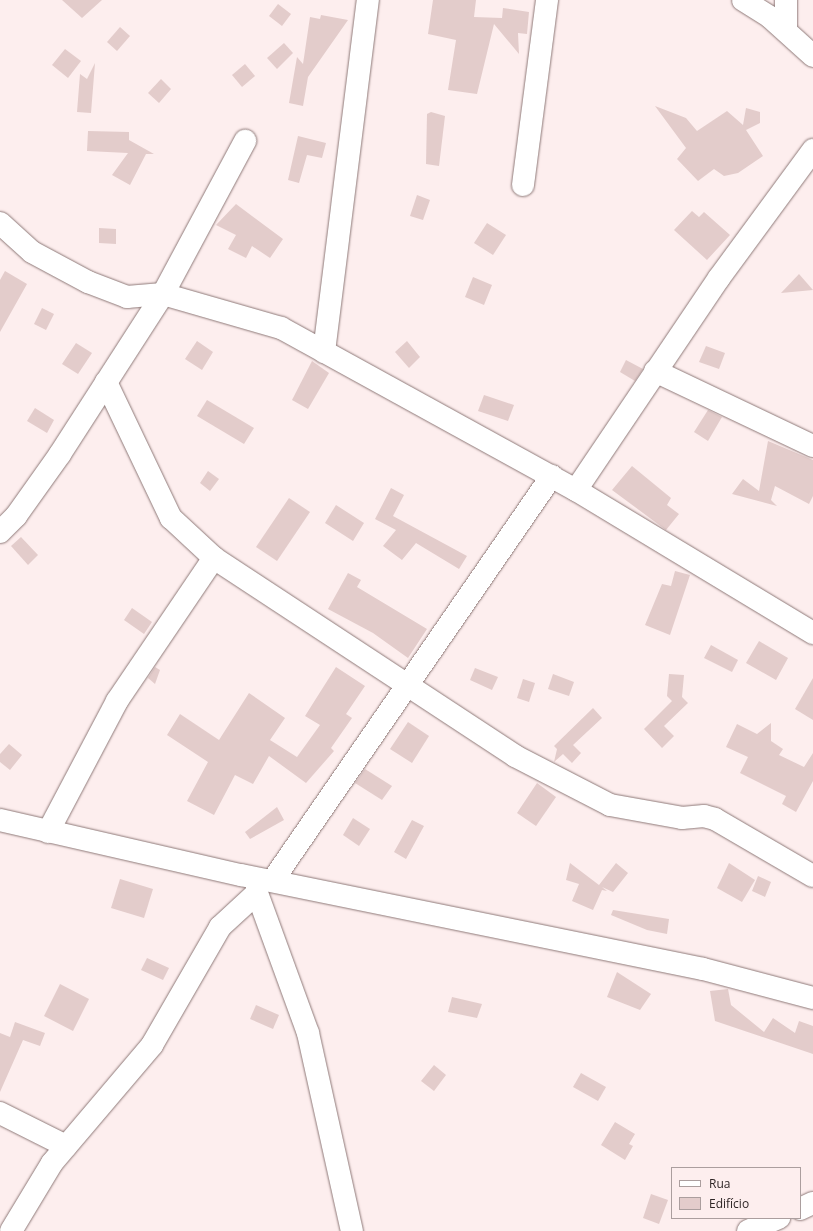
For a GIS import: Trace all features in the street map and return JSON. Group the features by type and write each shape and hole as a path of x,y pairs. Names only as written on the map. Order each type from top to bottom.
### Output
{"street":[{"path":"324,352 368,0"},
{"path":"523,185 547,0"},
{"path":"743,0 786,30 796,44 813,56"},
{"path":"786,0 786,30"},
{"path":"0,532 16,516 163,294 244,141"},
{"path":"576,490 655,372 813,150"},
{"path":"0,224 32,252 88,282 127,297 163,294 280,328 552,476 813,633"},
{"path":"655,372 813,446"},
{"path":"106,382 171,518 214,558 515,756 592,797 610,805 682,818 704,816 716,819 813,876"},
{"path":"11,1231 66,1146 152,1045 220,927 262,883 407,684 552,476"},
{"path":"48,832 118,701 214,558"},
{"path":"0,820 262,883 695,967 813,998"},
{"path":"262,883 308,1033 352,1231"},
{"path":"0,1112 66,1146"},
{"path":"801,1209 813,1203"},
{"path":"748,1231 776,1219"}],"building":[{"path":"62,0 102,0 82,18"},
{"path":"433,0 476,0 474,17 502,18 503,8 529,12 527,34 518,33 519,54 494,24 477,94 448,90 456,40 428,34"},
{"path":"278,4 291,14 282,26 269,16"},
{"path":"321,15 348,20 308,77 303,106 289,103 297,57 303,64 310,17 320,19"},
{"path":"120,27 130,36 117,51 107,42"},
{"path":"284,43 293,53 277,69 267,58"},
{"path":"65,49 81,61 68,78 52,65"},
{"path":"95,63 91,113 77,112 80,74 87,79"},
{"path":"245,64 255,76 242,87 232,75"},
{"path":"161,79 171,89 159,103 148,93"},
{"path":"655,106 686,118 697,131 727,111 743,125 746,108 760,112 760,123 746,130 763,156 738,173 724,176 714,169 698,181 677,159 686,148"},
{"path":"431,112 445,116 439,166 426,164 427,114"},
{"path":"88,131 129,132 129,140 154,154 146,154 130,185 112,175 128,153 87,151"},
{"path":"298,136 326,143 322,158 307,155 299,183 288,180"},
{"path":"417,195 430,200 423,220 410,216"},
{"path":"236,204 283,239 270,258 252,246 246,258 228,249 236,235 216,225"},
{"path":"692,211 699,217 704,212 730,235 707,260 674,230"},
{"path":"487,223 506,235 493,255 474,243"},
{"path":"99,228 116,229 116,244 99,243"},
{"path":"5,271 27,284 0,332 0,280"},
{"path":"799,274 813,290 781,293"},
{"path":"473,277 492,285 484,305 465,297"},
{"path":"42,308 54,314 46,330 34,324"},
{"path":"197,341 213,352 202,370 185,359"},
{"path":"407,341 420,357 409,368 395,352"},
{"path":"76,343 92,353 78,374 62,364"},
{"path":"706,346 725,353 719,369 699,362"},
{"path":"626,360 643,369 635,381 620,372"},
{"path":"312,361 329,373 308,409 292,400"},
{"path":"484,395 514,405 508,421 478,411"},
{"path":"207,400 254,428 244,444 197,416"},
{"path":"35,408 54,420 47,433 27,421"},
{"path":"708,410 722,417 708,441 694,432"},
{"path":"768,441 813,460 813,496 809,504 775,486 771,500 777,506 732,494 743,479 759,491"},
{"path":"632,466 671,498 667,505 679,514 666,530 612,490"},
{"path":"208,471 219,479 210,491 200,483"},
{"path":"391,488 404,495 393,516 467,556 459,569 416,543 402,560 383,546 396,530 375,519"},
{"path":"289,498 310,512 277,561 256,547"},
{"path":"336,505 364,523 353,541 325,523"},
{"path":"21,537 38,555 28,565 11,546"},
{"path":"675,571 690,575 670,635 645,625 662,584 671,586"},
{"path":"348,573 361,580 357,587 427,629 408,658 373,633 328,609"},
{"path":"132,608 152,622 144,634 124,620"},
{"path":"759,641 788,658 776,680 746,663"},
{"path":"711,645 738,660 732,672 704,658"},
{"path":"155,667 160,670 155,684 148,678"},
{"path":"336,667 365,686 346,714 352,718 331,748 334,751 306,783 269,756 253,784 235,775 214,815 187,801 208,762 167,735 180,714 219,740 249,693 285,718 270,740 297,757 320,725 305,716"},
{"path":"475,668 498,677 492,690 470,680"},
{"path":"553,674 574,682 569,696 548,689"},
{"path":"669,674 684,675 682,697 688,703 664,726 674,736 662,748 644,729 672,701 667,696"},
{"path":"813,678 813,720 795,709"},
{"path":"523,679 535,683 529,702 517,698"},
{"path":"593,708 602,718 573,745 581,753 572,763 563,754 554,762 557,749 554,746"},
{"path":"408,722 429,736 412,763 390,749"},
{"path":"771,723 771,741 783,749 779,755 804,767 813,753 813,781 796,812 782,804 786,796 740,773 748,757 726,747 737,724 757,734"},
{"path":"9,744 22,755 10,770 0,762 0,754"},
{"path":"365,769 392,786 382,800 355,783"},
{"path":"537,783 556,797 536,826 517,813"},
{"path":"277,807 284,820 250,839 245,832"},
{"path":"353,818 370,829 359,846 343,835"},
{"path":"412,820 424,826 406,859 394,852"},
{"path":"570,863 599,885 616,863 628,873 613,892 602,887 607,891 602,890 593,910 572,901 579,884 566,880"},
{"path":"729,863 755,880 742,902 717,888"},
{"path":"758,876 771,882 765,897 752,891"},
{"path":"120,879 153,889 144,918 111,908"},
{"path":"613,910 669,919 667,934 647,930 611,915"},
{"path":"147,958 169,968 163,980 141,970"},
{"path":"617,972 651,994 640,1010 607,997"},
{"path":"60,984 89,999 73,1031 44,1016"},
{"path":"728,989 731,1005 764,1032 773,1018 795,1033 799,1021 813,1026 813,1054 715,1021 710,991"},
{"path":"452,997 482,1004 477,1018 448,1012"},
{"path":"256,1005 279,1015 273,1029 250,1019"},
{"path":"15,1022 45,1033 40,1046 23,1040 0,1092 0,1033 10,1037"},
{"path":"434,1065 446,1075 434,1091 421,1081"},
{"path":"581,1073 606,1087 598,1101 573,1087"},
{"path":"615,1122 635,1134 629,1144 633,1146 625,1160 601,1145"},
{"path":"651,1194 668,1200 659,1224 643,1218"}]}
